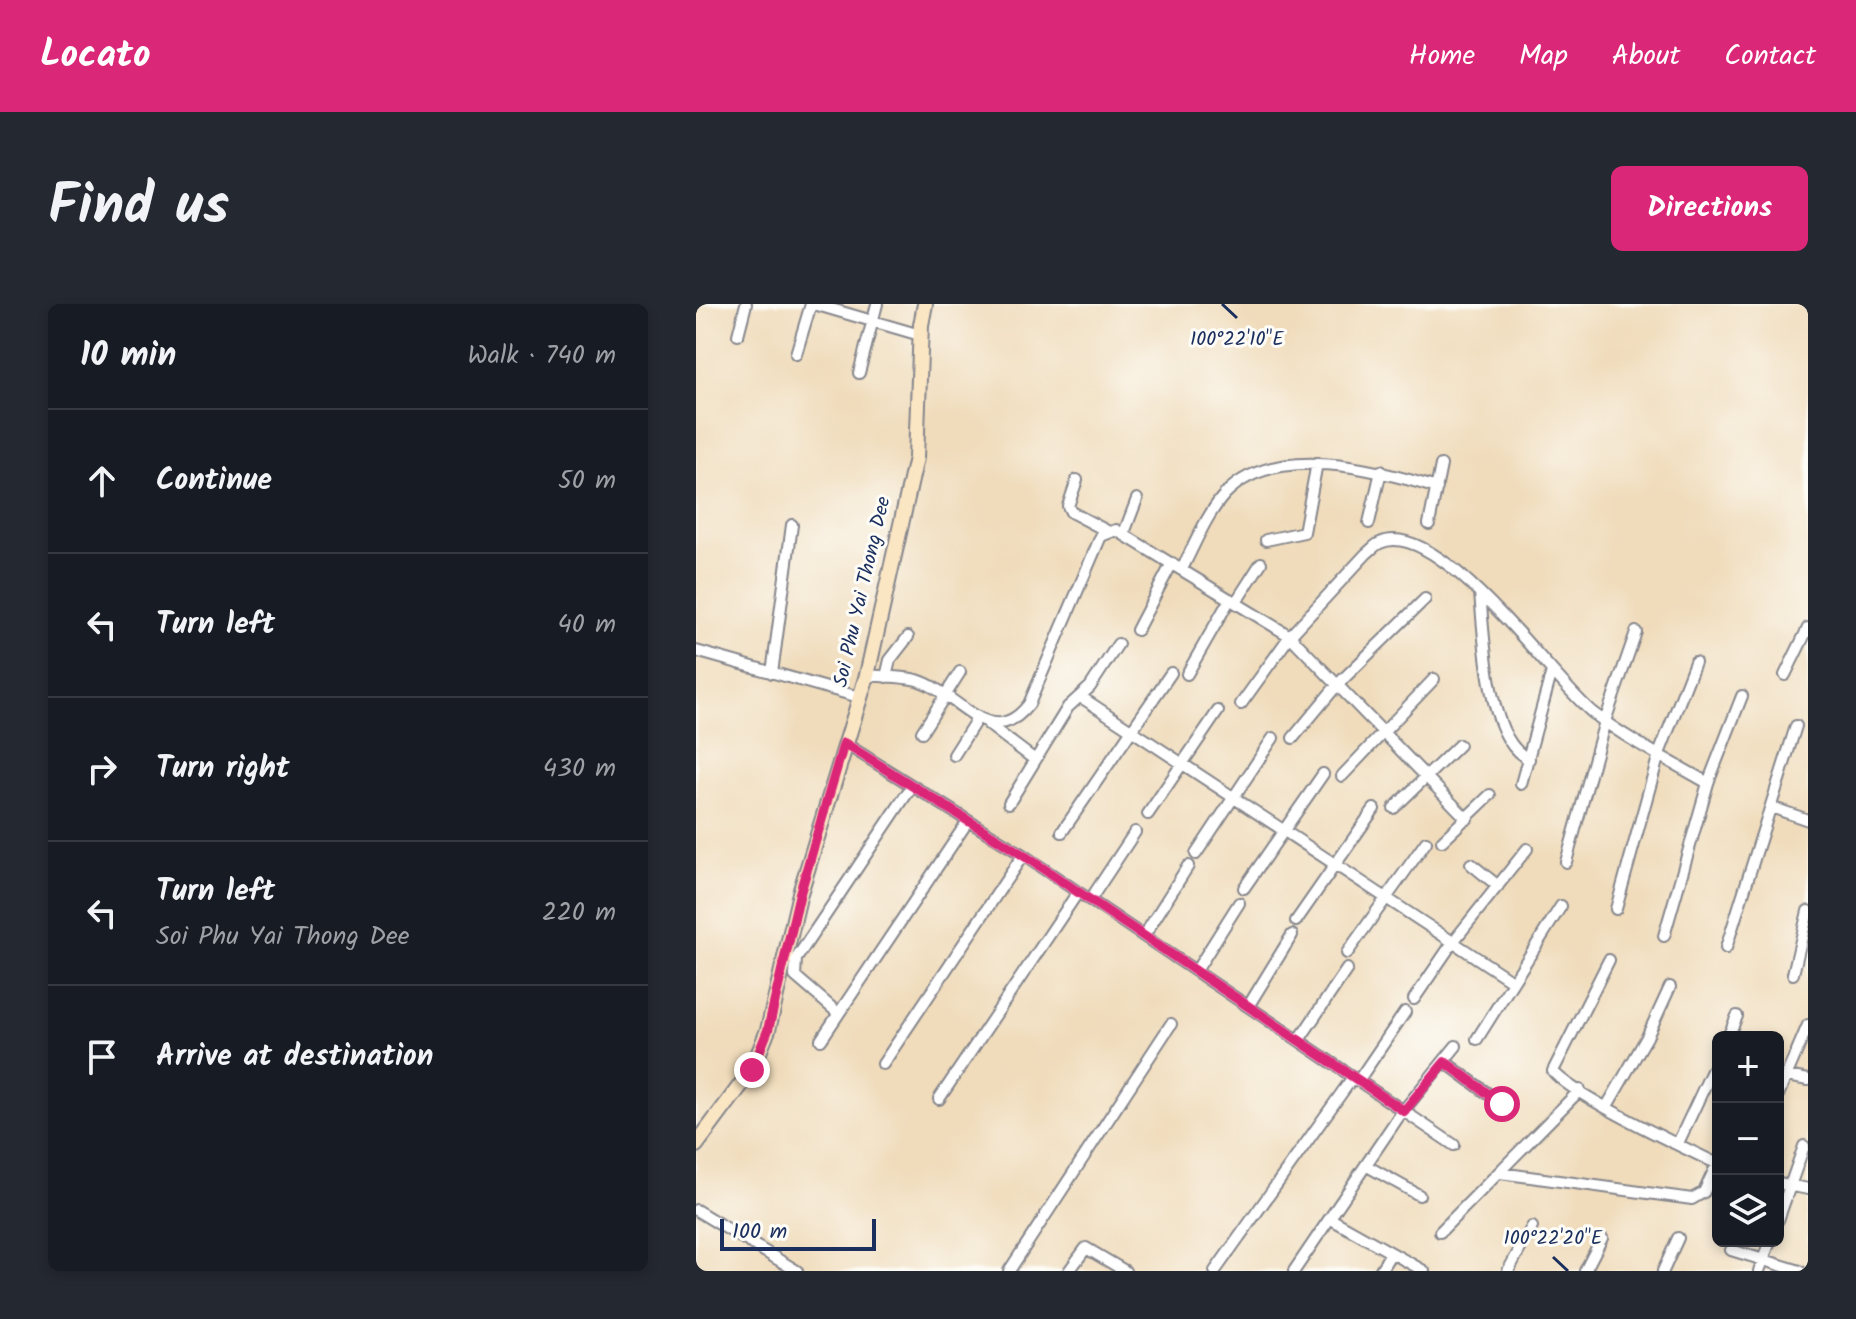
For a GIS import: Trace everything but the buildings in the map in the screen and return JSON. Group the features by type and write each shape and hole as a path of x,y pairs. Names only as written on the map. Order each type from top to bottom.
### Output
{"street":[{"path":"738,335 746,304"},
{"path":"796,354 812,304 920,335"},
{"path":"859,373 877,304"},
{"name":"Soi Phu Yai Thong Dee","path":"696,1145 752,1070 768,1030 800,893 844,743 852,695 867,675 916,458 920,335 925,304"},
{"path":"1266,540 1304,532 1317,463"},
{"path":"1137,630 1226,493 1245,480 1276,468 1317,463 1381,471 1437,488"},
{"path":"1429,524 1441,465"},
{"path":"1369,523 1381,471"},
{"path":"1077,480 1068,506 1071,512 1107,531 1124,533 1290,636 1424,778 1467,819"},
{"path":"1124,533 1137,499"},
{"path":"772,673 792,525"},
{"path":"989,725 1012,722 1029,704 1101,536 1107,531"},
{"path":"1241,704 1290,636 1380,543 1405,542 1427,552 1480,593 1517,627 1552,671 1605,721 1708,783"},
{"path":"1187,674 1233,600 1261,563"},
{"path":"1480,593 1487,671 1506,741 1517,755 1529,759"},
{"path":"1293,738 1337,685 1425,599"},
{"path":"1785,675 1808,628"},
{"path":"1566,862 1605,721 1636,632"},
{"path":"886,677 890,660 908,637"},
{"path":"1009,803 1068,707 1081,697 1118,644"},
{"path":"696,651 852,695"},
{"path":"1616,909 1659,754 1695,662"},
{"path":"1521,784 1552,671"},
{"path":"922,732 960,672"},
{"path":"1062,832 1171,673"},
{"path":"867,675 916,680 945,694 1035,760"},
{"path":"1342,776 1382,730 1434,679"},
{"path":"1664,936 1708,783 1742,696"},
{"path":"1081,697 1512,981"},
{"path":"1148,814 1218,711"},
{"path":"954,755 978,717"},
{"path":"1726,948 1796,726"},
{"path":"1196,854 1273,738"},
{"path":"844,743 1023,855 1454,1145"},
{"path":"1394,808 1459,745"},
{"path":"1244,888 1323,774"},
{"path":"838,1013 795,976 796,959 912,786"},
{"path":"1442,841 1490,795"},
{"path":"1771,807 1808,820"},
{"path":"1296,921 1374,809"},
{"path":"821,1040 968,821"},
{"path":"1090,900 1135,832"},
{"path":"1347,953 1426,842"},
{"path":"1414,999 1453,942 1527,849"},
{"path":"883,1064 1023,855"},
{"path":"1471,864 1498,886"},
{"path":"1144,936 1188,866"},
{"path":"939,1099 1078,892"},
{"path":"1196,971 1239,903"},
{"path":"1477,1039 1561,906"},
{"path":"1793,974 1808,911"},
{"path":"1249,1005 1292,935"},
{"path":"1609,960 1553,1071 1559,1079 1712,1161"},
{"path":"1299,1040 1347,969"},
{"path":"1607,1106 1647,1037 1670,987"},
{"path":"1215,1271 1405,1012"},
{"path":"1731,1031 1737,1016"},
{"path":"1009,1271 1171,1024"},
{"path":"1784,1082 1808,1025"},
{"path":"1294,1271 1404,1111 1456,1046"},
{"path":"1445,1062 1502,1104"},
{"path":"1678,1143 1712,1071"},
{"path":"1787,1076 1808,1080"},
{"path":"1440,1232 1580,1090"},
{"path":"1784,1204 1804,1146"},
{"path":"1367,1166 1419,1195"},
{"path":"1500,1173 1692,1199 1704,1192 1712,1175"},
{"path":"1784,1184 1808,1189"},
{"path":"696,1210 797,1271"},
{"path":"1331,1219 1424,1271"},
{"path":"1508,1271 1532,1227"},
{"path":"1585,1271 1602,1238"},
{"path":"1663,1271 1678,1238"},
{"path":"1069,1271 1086,1248 1125,1271"},
{"path":"1731,1250 1761,1265 1800,1271"},
{"path":"1380,1271 1391,1253"}],"route":[{"path":"752,1070 768,1030 800,893 844,743 1023,855 1404,1111 1445,1062 1502,1104"}]}
